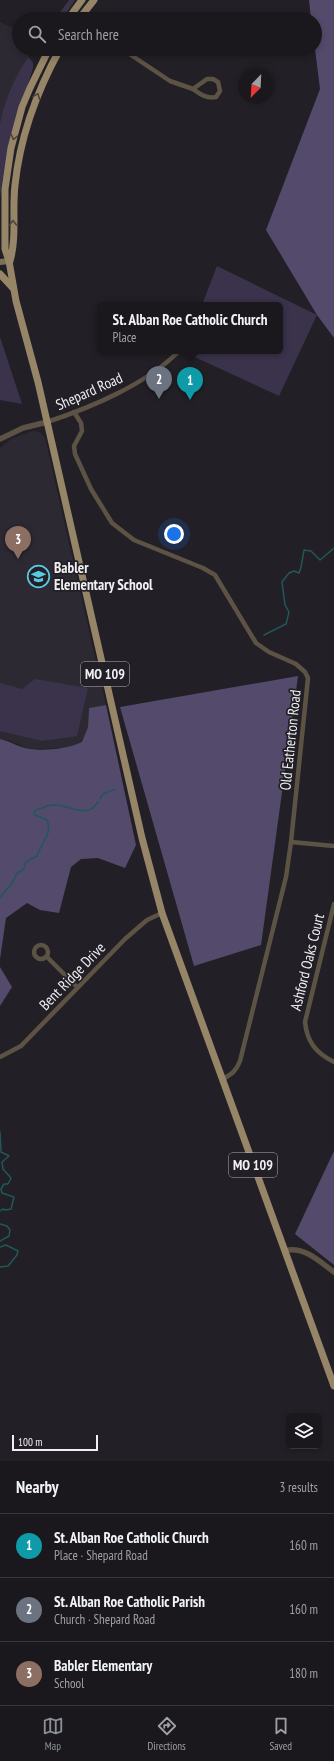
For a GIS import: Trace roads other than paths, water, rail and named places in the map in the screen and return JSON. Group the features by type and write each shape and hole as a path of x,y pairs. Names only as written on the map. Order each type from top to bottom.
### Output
{"main road":[{"path":"85,12 94,0"},
{"path":"80,12 81,1"},
{"path":"73,12 81,1"},
{"name":"MO 109","path":"46,56 30,88 20,114 11,148 5,189 5,249 10,261 14,288 142,838 162,913 334,1386"},
{"name":"MO 109","path":"10,261 14,248 13,207 15,186 24,135 37,95 56,56"},
{"path":"0,245 5,238"},
{"path":"0,262 10,261"},
{"path":"0,274 14,288"}],"street":[{"path":"132,56 170,81 193,88 202,95 213,98 219,94 220,88 218,82 210,78 193,88"},
{"name":"Shepard Road","path":"0,439 23,428 74,412 126,388 151,375 176,354"},
{"name":"Old Eatherton Road","path":"74,412 81,423 82,431 74,446 74,454 91,489 112,523 134,540 202,568 215,576 256,643 268,652 296,664 305,672 308,683 286,877 240,1061 233,1074 223,1079"},
{"path":"291,842 334,846"},
{"name":"Ashford Oaks Court","path":"334,904 305,1022 307,1036 311,1044 318,1052 334,1062"},
{"name":"Bent Ridge Drive","path":"0,1057 21,1046 77,987 135,930 147,920 162,913"},
{"path":"47,957 77,987"},
{"path":"285,1251 292,1249 307,1253 334,1272"}],"waterway":[{"path":"264,635 286,624 289,612 285,605 282,582 289,573 294,571 299,573 304,550 311,551 320,560 334,548"},
{"path":"100,799 103,794 115,789"},
{"path":"0,898 13,882 17,873 23,870 26,862 37,856 48,834 49,830 47,820 35,815 34,811 52,805 65,806 83,811 93,808 98,802"},
{"path":"0,1132 1,1152 9,1156 2,1162 3,1169 11,1178 8,1184 4,1184 1,1189 2,1193 14,1197 11,1209 3,1209 0,1211"},
{"path":"0,1224 7,1226 10,1230 9,1236 0,1241"},
{"path":"0,1247 6,1245 18,1251 17,1255 8,1266 0,1267"}],"place":[{"name":"St. Alban Roe Catholic Parish","path":"159,399"},
{"name":"St. Alban Roe Catholic Church","path":"190,400"},
{"name":"Babler Elementary","path":"18,559"},
{"name":"Babler Elementary School","path":"38,576"}]}
